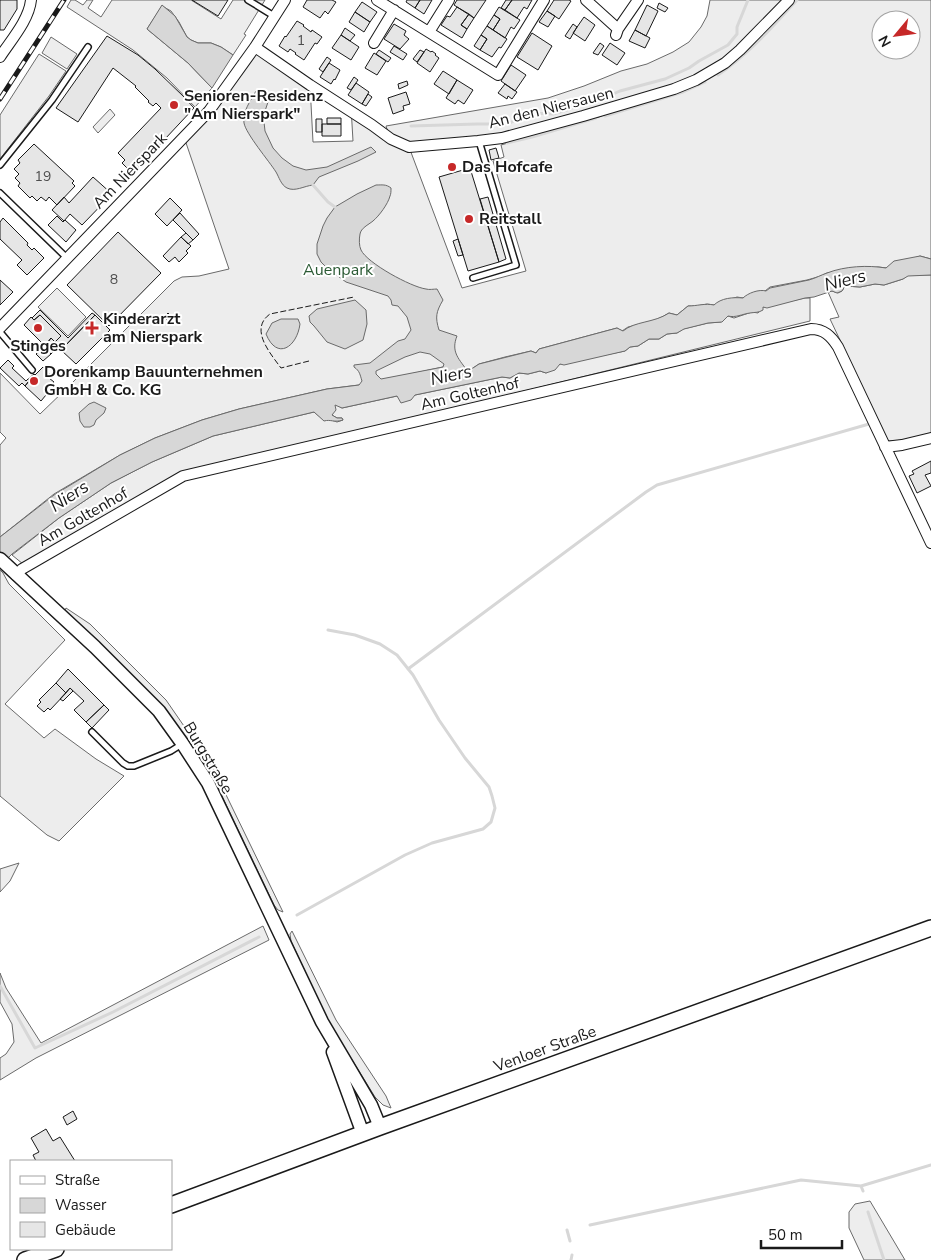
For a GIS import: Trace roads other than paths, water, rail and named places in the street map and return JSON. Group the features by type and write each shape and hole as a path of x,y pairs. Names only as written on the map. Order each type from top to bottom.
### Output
{"main road":[{"name":"Venloer Straße","path":"172,1205 380,1127 931,928"},
{"path":"25,1260 53,1250"}],"street":[{"path":"0,57 25,18 31,0"},
{"name":"Am Nierspark","path":"0,328 209,111 255,47 285,0"},
{"path":"377,0 498,75 544,0"},
{"path":"429,32 449,0"},
{"path":"586,0 617,32 638,0"},
{"name":"An den Niersauen","path":"255,47 391,139 409,147 478,141 502,138 583,116 674,89 696,80 718,67 740,50 789,0"},
{"path":"374,43 394,10"},
{"name":"Am Goltenhof","path":"8,567 22,569 183,476 805,330 819,330 829,335 834,341 931,543"},
{"path":"886,447 931,438"},
{"name":"Burgstraße","path":"8,567 95,647 159,711 208,783 322,1022 371,1105 380,1127"},
{"name":"Burgstraße","path":"322,1022 363,1134"}],"lane":[{"path":"248,0 274,16"},
{"path":"0,165 52,100 88,47"},
{"path":"473,278 516,265 478,141"},
{"path":"0,193 67,258"},
{"path":"0,332 32,370"},
{"path":"92,732 128,766 134,766 171,751 182,744"}],"water":[{"path":"162,5 175,16 187,37 191,40 198,43 211,43 233,55 212,88 188,63 147,29"},
{"path":"261,89 270,96 265,111 265,131 273,148 293,166 306,170 327,167 371,147 376,152 319,177 313,185 296,189 285,187 253,140 244,123 247,106 256,91"},
{"name":"Niers","path":"376,185 386,185 391,188 389,199 383,210 361,232 359,242 361,250 380,268 400,279 419,287 437,289 443,300 437,315 439,330 457,336 455,341 456,354 466,369 470,370 479,364 531,351 536,353 539,349 617,328 623,331 633,325 657,319 669,313 677,315 688,306 714,305 727,298 743,298 754,292 766,291 770,288 809,280 841,269 864,266 886,268 894,261 920,256 931,259 931,275 908,276 884,285 845,286 842,291 837,293 832,291 767,308 763,307 763,310 758,312 728,316 722,322 708,323 684,329 677,333 667,334 659,339 649,339 625,351 564,365 560,364 555,370 546,373 540,371 528,374 519,373 510,378 502,377 415,395 411,400 401,403 397,396 342,408 335,405 336,410 332,415 342,418 343,420 340,421 324,421 314,412 213,436 152,462 111,483 59,518 12,554 0,566 0,537 54,495 120,455 155,438 202,420 239,409 327,389 359,385 362,381 354,365 370,363 398,341 405,339 411,330 407,317 398,306 392,305 388,296 346,282 327,268 317,254 317,244 327,218 335,207","holes":["420,352 430,354 444,364 443,367 381,379 376,374 376,371 405,357"]},
{"path":"355,300 366,310 367,324 363,340 345,349 327,342 310,322 309,316 317,309"},
{"path":"281,319 298,319 300,324 295,339 286,348 281,349 270,342 266,334 272,323"},
{"path":"94,402 106,408 104,413 96,420 94,425 84,427 80,421 79,413"}],"waterway":[{"path":"411,126 508,124 529,113 553,114 570,109 584,101 604,98 620,91 665,79 689,68 728,45 737,34 737,27 748,0"},
{"path":"718,75 750,49 797,0"},
{"path":"605,116 683,92 705,82"},
{"path":"507,143 596,118"},
{"path":"313,185 335,207"},
{"path":"408,669 657,485 869,424"},
{"path":"297,915 405,855 432,843 483,829 491,822 495,808 489,787 465,758 439,720 413,675 397,655 380,644 355,635 328,630"},
{"path":"0,986 35,1048 113,1012 259,937"},
{"path":"861,1186 931,1165"},
{"path":"590,1225 801,1180 861,1186 863,1191"},
{"path":"868,1212 884,1260"},
{"path":"567,1230 570,1241"},
{"path":"571,1260 572,1255"}],"railway":[{"path":"0,99 64,0"}],"place":[{"name":"Senioren-Residenz \"Am Nierspark\"","path":"174,105"},
{"name":"Das Hofcafe","path":"452,167"},
{"name":"Reitstall","path":"469,219"},
{"name":"Stinges","path":"38,328"},
{"name":"Kinderarzt am Nierspark","path":"92,328"},
{"name":"Dorenkamp Bauunternehmen GmbH & Co. KG","path":"34,381"}],"park label":[{"name":"Auenpark","path":"338,270"}]}
